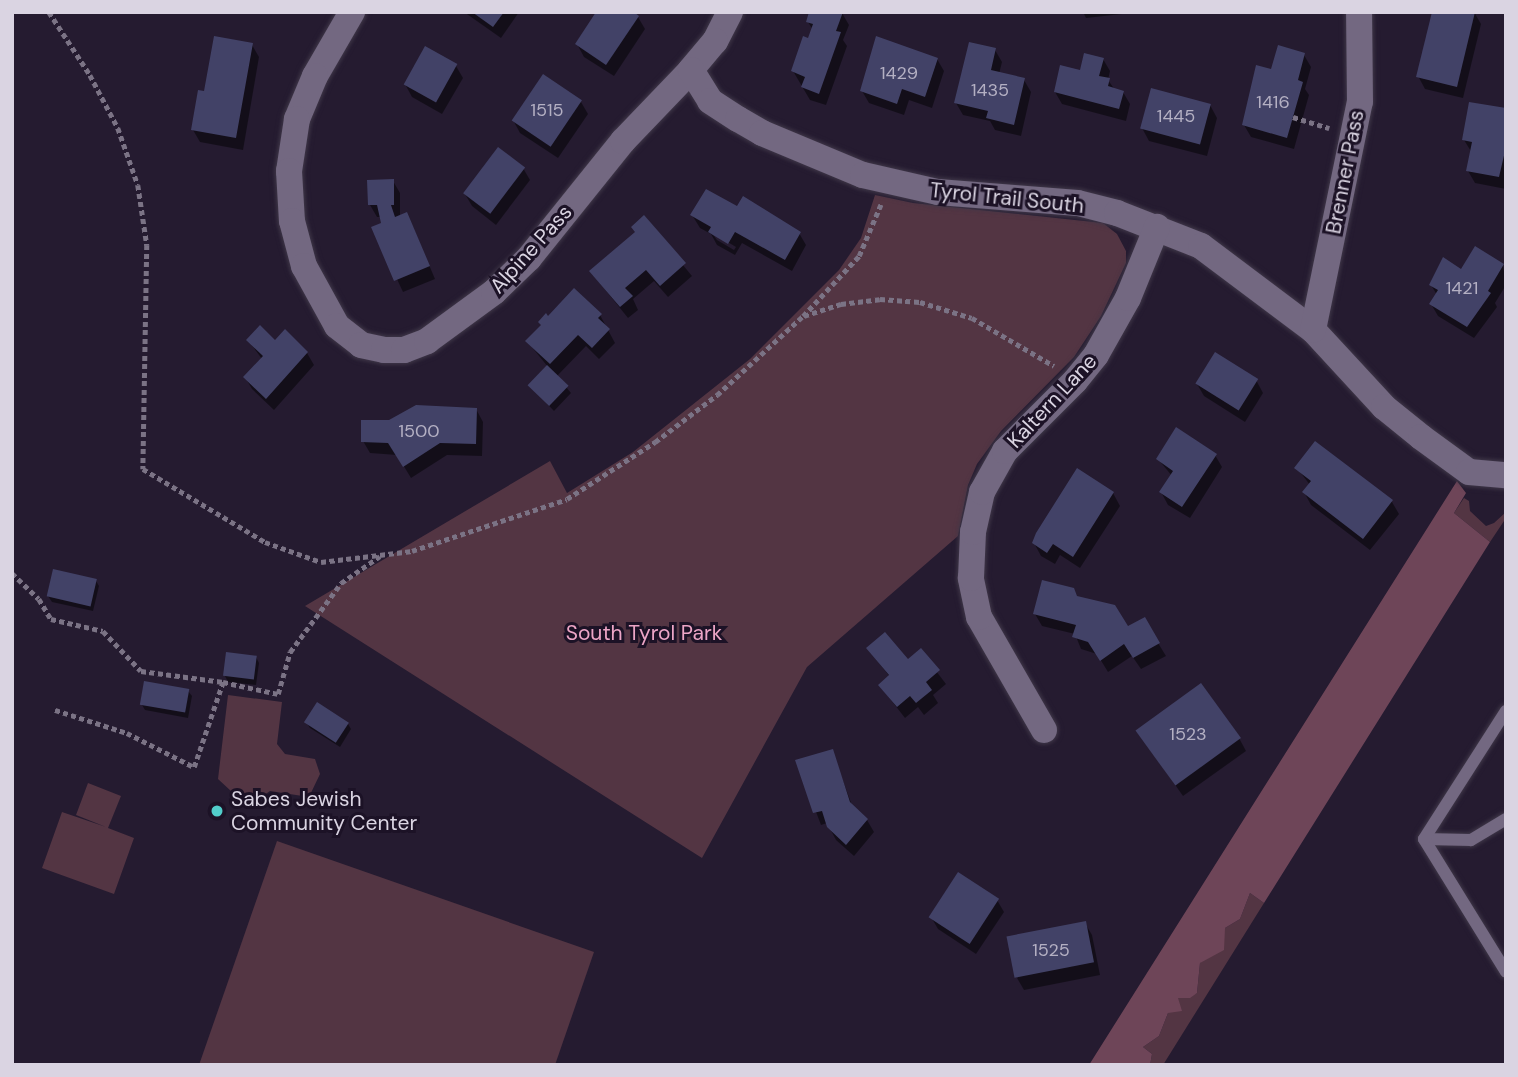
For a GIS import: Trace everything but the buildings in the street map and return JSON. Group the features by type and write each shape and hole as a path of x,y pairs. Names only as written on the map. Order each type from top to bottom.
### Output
{"street":[{"name":"Alpine Pass","path":"352,12 315,76 297,119 289,171 292,221 304,266 337,326 361,345 384,350 404,350 428,341 494,292 529,258 623,141 691,70"},
{"path":"691,70 715,41 730,12"},
{"name":"Brenner Pass","path":"1313,330 1360,102 1359,12"},
{"name":"Tyrol Trail South","path":"691,70 710,101 738,119 762,133 863,174 937,192 1078,203 1157,227 1201,246 1313,330 1384,407 1420,437 1469,472 1506,475"},
{"name":"Kaltern Lane","path":"1044,730 979,617 971,578 973,532 982,492 1004,452 1075,381 1096,355 1128,298 1157,227"}],"lane":[{"path":"1424,839 1506,711"},
{"path":"1424,839 1471,840 1506,819"},
{"path":"1424,839 1506,972"}],"path":[{"path":"1293,117 1353,136"},
{"path":"803,316 841,304 880,299 920,302 972,318 1036,354 1075,381"},
{"path":"12,573 39,599 51,619 103,631 141,671 223,682 278,694 290,652 341,583 381,555"},
{"path":"55,710 127,733 194,767 223,682"}],"green space":[{"name":"South Tyrol Park","path":"875,195 913,203 1103,223 1117,234 1126,251 1126,263 1101,316 1074,357 1001,431 977,464 968,485 958,536 807,667 702,858 305,606 550,461 567,493 633,452 750,359 839,270 861,238"},
{"path":"1464,498 1469,501 1470,511 1486,526 1494,523 1506,512 1506,518 1490,542 1454,513"},
{"path":"228,695 282,702 277,744 285,754 315,759 320,774 309,797 270,791 260,798 254,797 251,794 232,792 218,779"},
{"path":"88,783 121,796 108,828 134,838 114,894 42,868 62,812 106,827 76,815"},
{"path":"277,841 594,952 555,1065 199,1065"},
{"path":"1250,893 1264,903 1163,1065 1150,1065 1152,1054 1143,1047 1159,1036 1168,1013 1178,998 1197,993 1200,963 1225,928 1240,919"}],"shaded area":[{"path":"1457,481 1466,493 1454,513 1490,542 1264,903 1250,893 1240,919 1225,928 1224,950 1200,963 1197,993 1190,998 1178,998 1182,1011 1168,1013 1159,1036 1143,1047 1152,1054 1150,1065 1089,1065"}],"place":[{"name":"Sabes Jewish Community Center","path":"217,811"}]}
